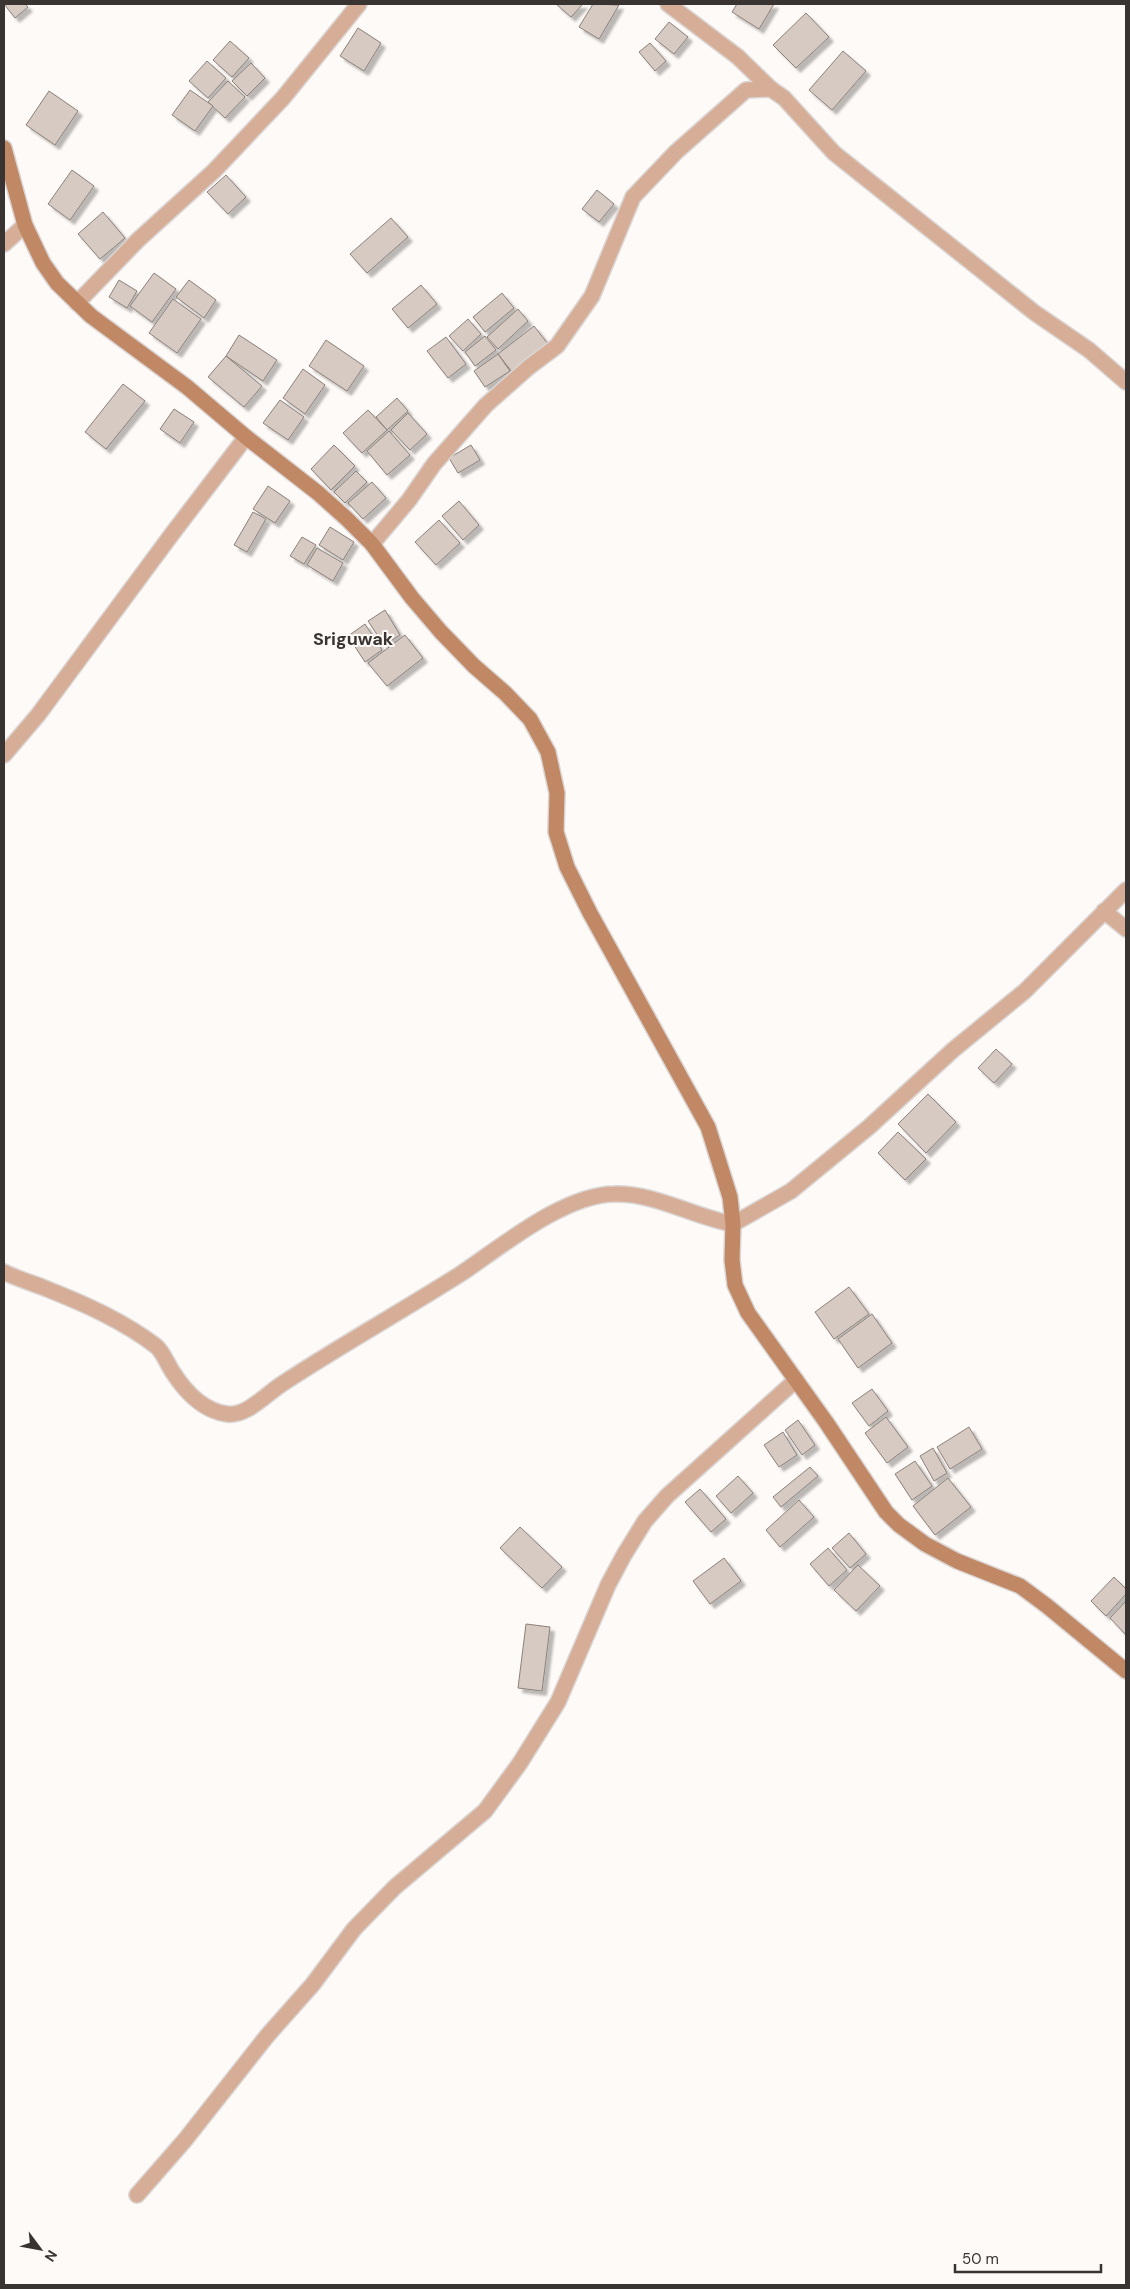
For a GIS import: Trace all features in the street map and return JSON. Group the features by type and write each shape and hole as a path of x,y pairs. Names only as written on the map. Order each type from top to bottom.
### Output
{"street":[{"path":"77,304 138,240 214,171 283,98 359,4"},
{"path":"668,4 738,56 771,89 784,98 834,153 1035,313 1088,350 1126,382"},
{"path":"372,544 409,500 434,464 486,405 557,346 592,296 633,196 676,152 746,90 771,89"},
{"path":"4,148 25,225 43,263 57,283 77,304 186,387 318,493 372,544 441,632 530,719 548,752 557,793 556,832 568,867 590,913 708,1127 730,1197 733,1224 732,1260 735,1285 748,1314 796,1380 886,1512 899,1526 924,1544 1020,1586 1048,1606 1126,1671"},
{"path":"4,244 25,225"},
{"path":"4,755 38,715 246,437"},
{"path":"4,1272 87,1305 130,1327 158,1348 173,1373 190,1394 209,1408 228,1414 244,1411 283,1383 461,1273 554,1212 589,1199 614,1194 644,1197 712,1220 733,1224 791,1191 912,1090 953,1050 1025,990 1126,890"},
{"path":"1104,911 1126,929"},
{"path":"137,2195 185,2140 267,2036 313,1984 354,1929 395,1887 485,1811 520,1763 558,1702 608,1585 624,1554 645,1521 667,1496 796,1380"}],"building":[{"path":"4,4 25,4 28,7 15,18"},
{"path":"556,4 583,4 571,17"},
{"path":"593,4 619,5 599,39 579,27"},
{"path":"737,4 774,4 759,29 732,12"},
{"path":"806,13 829,37 796,68 773,45"},
{"path":"669,22 688,37 674,54 655,39"},
{"path":"358,28 381,43 364,71 340,56"},
{"path":"230,41 249,58 232,77 213,60"},
{"path":"650,43 666,61 655,71 639,52"},
{"path":"843,51 866,71 832,110 809,90"},
{"path":"207,61 226,78 208,98 189,81"},
{"path":"251,63 265,78 247,96 232,81"},
{"path":"228,81 245,97 225,118 208,102"},
{"path":"190,90 213,106 195,131 172,115"},
{"path":"49,91 78,111 55,145 26,125"},
{"path":"72,170 94,186 70,220 48,204"},
{"path":"226,175 246,197 228,214 207,192"},
{"path":"597,190 614,204 599,222 582,209"},
{"path":"103,212 125,238 100,259 78,234"},
{"path":"391,218 408,237 367,273 350,254"},
{"path":"154,273 176,289 152,322 130,306"},
{"path":"119,280 137,291 127,308 109,297"},
{"path":"189,280 216,300 204,318 176,297"},
{"path":"421,285 437,304 408,328 392,309"},
{"path":"502,293 514,308 485,332 473,317"},
{"path":"173,299 201,319 177,353 149,333"},
{"path":"518,309 528,321 498,349 487,337"},
{"path":"468,319 481,334 463,351 449,336"},
{"path":"534,326 548,344 512,372 498,354"},
{"path":"239,335 277,360 263,381 226,356"},
{"path":"485,336 496,350 475,366 465,352"},
{"path":"446,337 466,364 448,378 427,351"},
{"path":"326,340 364,366 347,391 309,366"},
{"path":"498,354 510,371 485,387 474,371"},
{"path":"226,356 262,386 244,407 208,377"},
{"path":"303,369 325,385 305,414 283,398"},
{"path":"123,384 145,401 106,449 85,432"},
{"path":"397,398 408,411 387,430 376,417"},
{"path":"280,400 304,417 288,440 263,423"},
{"path":"174,409 194,422 180,443 160,429"},
{"path":"368,410 387,430 362,453 343,433"},
{"path":"408,413 427,434 410,450 391,430"},
{"path":"389,431 410,455 387,475 367,451"},
{"path":"334,445 355,466 331,490 311,469"},
{"path":"471,445 480,460 458,473 449,458"},
{"path":"356,471 367,482 345,503 334,492"},
{"path":"372,482 386,498 363,519 348,503"},
{"path":"268,486 290,501 275,523 253,509"},
{"path":"459,501 479,525 463,540 442,516"},
{"path":"253,512 266,519 247,552 234,545"},
{"path":"439,520 460,543 436,565 415,542"},
{"path":"330,527 354,542 343,560 319,545"},
{"path":"302,537 316,545 304,564 290,556"},
{"path":"317,548 343,563 333,581 307,565"},
{"path":"385,610 400,635 384,645 368,621"},
{"path":"365,624 382,650 365,662 348,636"},
{"path":"405,635 423,658 387,686 368,663"},
{"path":"996,1049 1012,1064 994,1083 978,1068"},
{"path":"928,1094 956,1122 926,1153 898,1124"},
{"path":"898,1132 926,1159 905,1180 878,1153"},
{"path":"849,1287 869,1314 834,1339 815,1312"},
{"path":"872,1314 892,1343 858,1368 838,1339"},
{"path":"872,1389 888,1411 869,1426 852,1403"},
{"path":"886,1417 908,1447 887,1463 865,1433"},
{"path":"798,1420 815,1445 802,1455 785,1430"},
{"path":"969,1427 982,1449 950,1469 937,1447"},
{"path":"783,1432 797,1455 779,1467 764,1445"},
{"path":"933,1448 947,1473 934,1481 920,1456"},
{"path":"915,1461 932,1486 912,1500 895,1474"},
{"path":"810,1467 818,1476 781,1507 773,1497"},
{"path":"738,1476 753,1493 731,1513 716,1496"},
{"path":"948,1478 971,1507 935,1535 913,1506"},
{"path":"700,1489 726,1519 711,1532 685,1502"},
{"path":"799,1500 814,1517 780,1547 766,1530"},
{"path":"520,1527 562,1567 542,1588 500,1548"},
{"path":"849,1533 866,1554 850,1568 832,1548"},
{"path":"828,1548 847,1570 829,1586 810,1564"},
{"path":"724,1558 741,1581 710,1604 693,1581"},
{"path":"858,1565 880,1586 856,1611 834,1590"},
{"path":"1114,1577 1126,1589 1126,1594 1106,1616 1091,1601"},
{"path":"1126,1601 1126,1635 1110,1618"},
{"path":"526,1624 550,1627 542,1691 518,1688"}],"district":[{"name":"Sriguwak","path":"353,639"}]}
